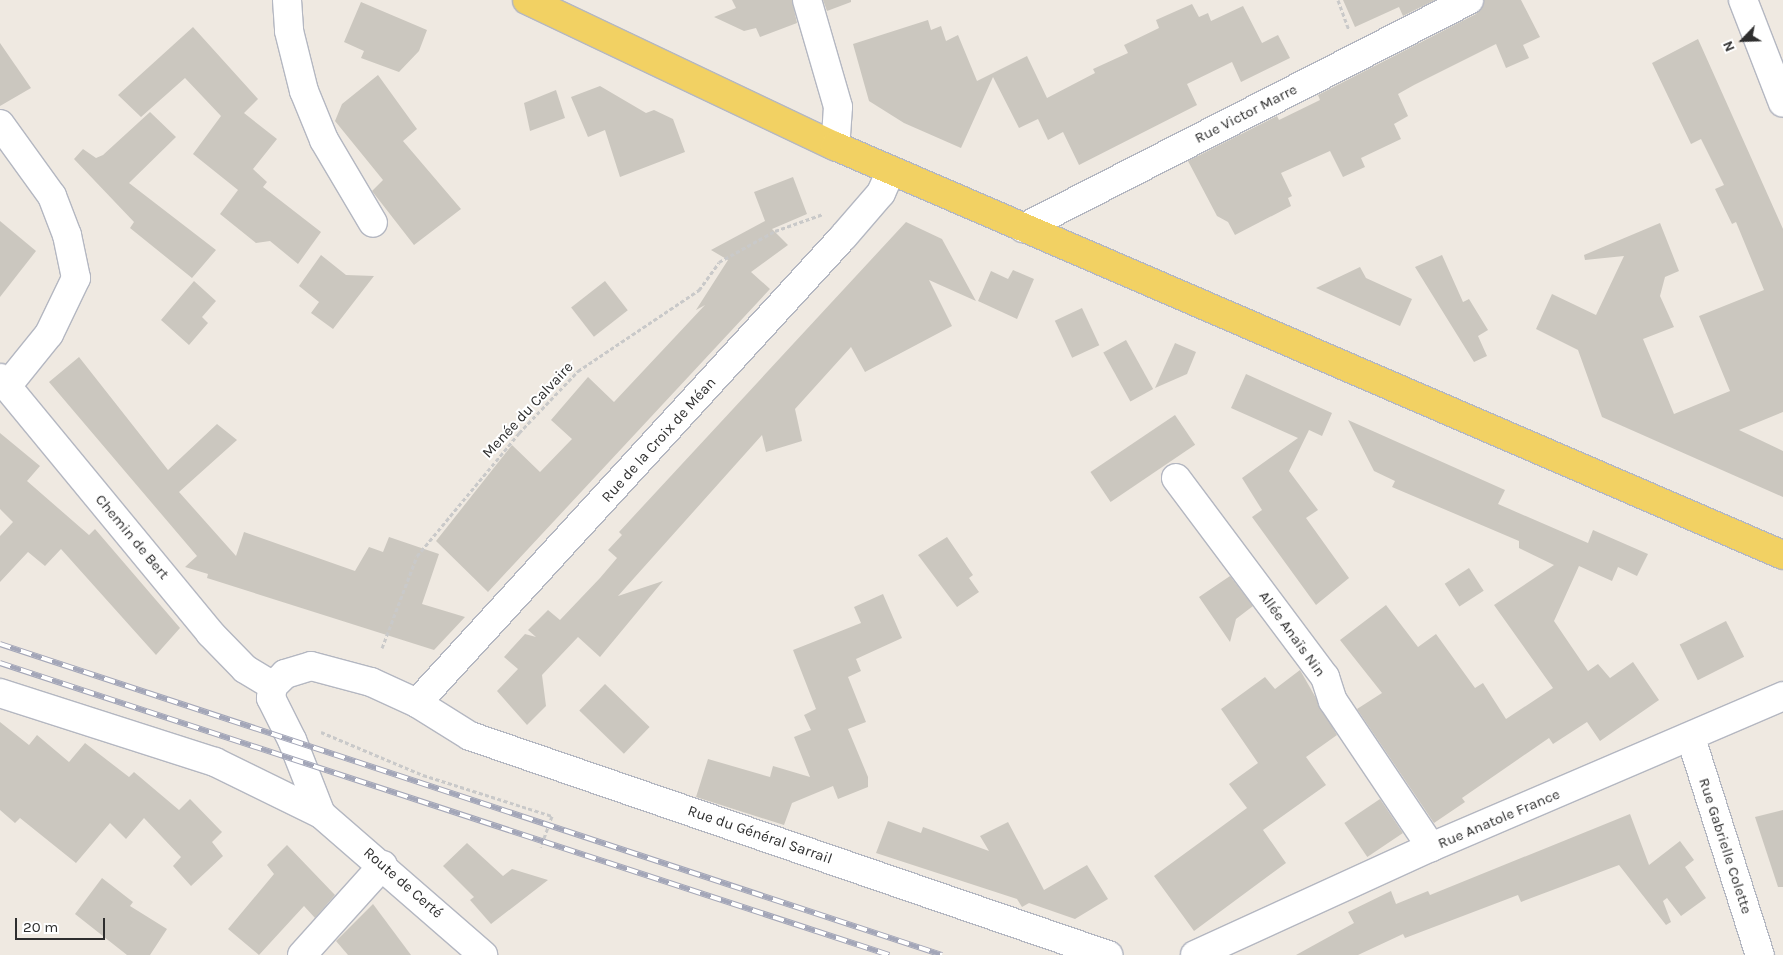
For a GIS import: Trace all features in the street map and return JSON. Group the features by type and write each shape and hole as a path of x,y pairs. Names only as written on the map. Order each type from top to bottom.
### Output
{"main road":[{"path":"527,0 835,146 1783,555"}],"street":[{"path":"287,0 290,30 304,91 324,140 373,223"},
{"path":"807,0 838,107 835,146"},
{"name":"Rue Victor Marre","path":"1023,228 1469,0"},
{"path":"1743,0 1783,102"},
{"path":"0,124 52,196 67,235 76,278 49,334 4,382"},
{"name":"Rue de la Croix de Méan","path":"417,703 843,237 881,194 892,171"},
{"name":"Chemin de Bert","path":"4,382 210,633 245,669 273,686"},
{"name":"Allée Anaïs Nin","path":"1176,478 1325,677 1333,701 1424,831 1431,847"},
{"name":"Rue du Général Sarrail","path":"273,686 299,668 324,667 372,682 417,703 470,736 1108,955"},
{"path":"273,686 275,712 292,740 321,814"},
{"name":"Route de Certé","path":"0,693 215,762 321,814 383,864 483,955"},
{"name":"Rue Anatole France","path":"1225,949 1431,847 1691,738 1781,695"},
{"name":"Rue Gabrielle Colette","path":"1691,738 1760,955"},
{"path":"302,955 383,864"},
{"path":"1195,955 1225,949"}],"path":[{"name":"Menée du Calvaire","path":"382,648 417,556 519,433 578,371 699,290 718,262 776,231 831,212"},
{"path":"313,726 423,775 552,816 541,847"}],"building":[{"path":"732,0 792,0 797,23 760,37 756,28 744,31 714,17 736,8"},
{"path":"823,0 851,0 851,2 827,11"},
{"path":"1343,0 1435,0 1403,16 1399,7 1355,27"},
{"path":"1484,0 1521,0 1540,37 1523,45 1529,58 1506,68 1496,44 1414,85 1398,94 1408,116 1394,124 1401,139 1361,158 1365,167 1343,177 1330,151 1281,173 1292,196 1288,198 1291,206 1235,235 1228,222 1217,216 1188,161 1277,116 1279,120 1320,100 1318,95 1476,14"},
{"path":"361,2 427,30 419,51 399,72 361,58 364,51 344,42"},
{"path":"1192,4 1199,17 1208,13 1211,21 1243,6 1262,43 1278,35 1290,58 1241,82 1232,62 1187,84 1197,105 1079,165 1063,132 1048,140 1038,119 1019,128 993,77 961,148 904,123 869,101 853,44 928,20 931,30 941,26 946,41 958,35 977,81 1027,56 1047,98 1095,73 1093,69 1128,53 1124,45 1159,28 1156,20"},
{"path":"193,27 258,99 244,113 277,139 253,169 267,182 263,187 321,232 298,264 270,241 256,243 220,214 238,190 193,154 221,116 185,78 141,117 118,95"},
{"path":"1698,39 1783,229 1783,412 1739,430 1783,451 1783,497 1602,417 1578,350 1536,329 1552,294 1596,315 1624,256 1585,260 1584,255 1660,223 1679,271 1665,277 1660,296 1674,327 1643,339 1674,414 1730,391 1699,316 1764,290 1736,222 1732,224 1715,189 1724,185 1701,139 1691,144 1652,63"},
{"path":"0,43 31,88 0,106"},
{"path":"378,75 417,129 403,141 461,209 414,245 372,191 383,180 335,121 342,104"},
{"path":"600,86 646,113 654,110 673,119 685,152 620,177 605,130 588,137 571,97"},
{"path":"556,90 565,118 530,131 524,103"},
{"path":"150,112 176,137 129,183 216,250 192,278 130,228 134,222 74,159 83,149 96,158 103,155"},
{"path":"793,177 807,214 772,229 788,245 751,272 770,289 488,592 436,541 512,445 540,472 572,439 551,420 588,377 614,402 705,305 696,310 728,260 711,250 765,221 754,192"},
{"path":"0,221 36,251 0,297"},
{"path":"906,222 942,239 976,301 929,280 952,326 865,372 851,347 795,409 802,441 766,452 762,435 618,596 663,581 600,657 578,637 542,675 546,706 527,725 497,691 518,669 504,657 525,634 536,637 528,630 548,610 560,620 600,578 617,558 608,550 622,535 619,532"},
{"path":"321,255 346,275 374,276 333,329 311,313 319,302 299,286"},
{"path":"1442,255 1463,302 1469,299 1488,330 1478,336 1487,356 1474,362 1415,267"},
{"path":"1360,267 1366,278 1412,299 1400,326 1316,288"},
{"path":"1013,270 1034,279 1017,319 978,301 991,271 1008,279"},
{"path":"194,281 216,301 202,317 208,323 189,345 161,320"},
{"path":"605,281 628,310 594,337 571,307"},
{"path":"1082,308 1099,345 1072,358 1055,321"},
{"path":"1126,340 1153,389 1130,402 1103,353"},
{"path":"1175,343 1196,352 1187,374 1155,388"},
{"path":"79,357 168,470 217,424 237,440 179,492 236,556 244,532 355,571 369,547 383,552 389,537 439,554 422,604 465,617 434,650 207,578 208,574 185,567 197,556 49,382"},
{"path":"1246,374 1332,413 1322,436 1309,430 1289,471 1318,510 1306,518 1349,578 1316,605 1252,517 1262,510 1242,478 1298,438 1231,408"},
{"path":"1175,415 1195,445 1111,502 1090,472"},
{"path":"1348,420 1505,490 1498,504 1588,543 1593,530 1648,554 1637,576 1618,567 1612,581 1579,566 1554,621 1588,671 1598,664 1610,678 1633,662 1659,700 1600,741 1587,722 1553,744 1549,738 1462,798 1465,802 1434,823 1357,709 1382,693 1340,640 1386,605 1418,647 1436,634 1475,688 1483,683 1506,719 1553,688 1494,605 1554,565 1519,548 1519,541 1392,487 1395,481 1374,471"},
{"path":"0,433 40,466 27,481 89,535 95,529 180,628 156,655 61,549 45,566 28,552 0,582 0,536 13,522 0,509"},
{"path":"947,537 973,575 969,578 979,592 957,607 918,555"},
{"path":"1469,568 1484,591 1459,606 1445,584"},
{"path":"1230,576 1253,606 1236,619 1230,642 1199,597"},
{"path":"883,594 902,638 856,659 861,671 848,677 866,722 848,729 868,777 868,787 838,799 833,786 792,803 784,825 696,797 708,759 770,777 773,766 810,777 794,737 811,730 804,715 816,709 793,650 861,623 854,607"},
{"path":"1726,621 1744,657 1698,680 1680,645"},
{"path":"1300,670 1337,735 1306,757 1326,785 1263,830 1286,863 1194,931 1154,876 1247,808 1229,784 1258,763 1221,709 1265,677 1275,689"},
{"path":"605,684 650,727 624,754 579,711"},
{"path":"0,722 29,745 37,735 69,762 85,743 129,777 134,772 179,810 190,799 222,832 212,842 223,856 191,886 173,866 181,857 144,818 126,839 110,823 76,863 20,818 15,823 0,810"},
{"path":"1380,799 1403,833 1367,857 1344,823"},
{"path":"1783,810 1783,887 1778,887 1755,817"},
{"path":"1630,814 1649,865 1680,841 1694,860 1685,867 1706,898 1681,916 1667,898 1663,901 1671,922 1666,925 1619,865 1521,902 1518,895 1405,938 1403,934 1358,955 1296,955 1354,923 1348,912 1391,891 1396,904 1428,891 1430,895"},
{"path":"888,821 921,833 923,827 989,851 980,836 1008,822 1044,890 1087,865 1108,899 1075,919 1029,903 1022,907 1017,899 876,853"},
{"path":"467,843 503,876 512,869 548,880 491,924 470,900 474,897 443,866"},
{"path":"287,845 335,895 315,918 304,906 259,955 228,929 274,874 267,865"},
{"path":"102,878 133,902 130,906 167,929 150,955 127,955 75,914"},
{"path":"373,904 411,955 348,955 336,941"}],"railway":[{"path":"0,644 942,955"},
{"path":"0,663 889,955"}]}
